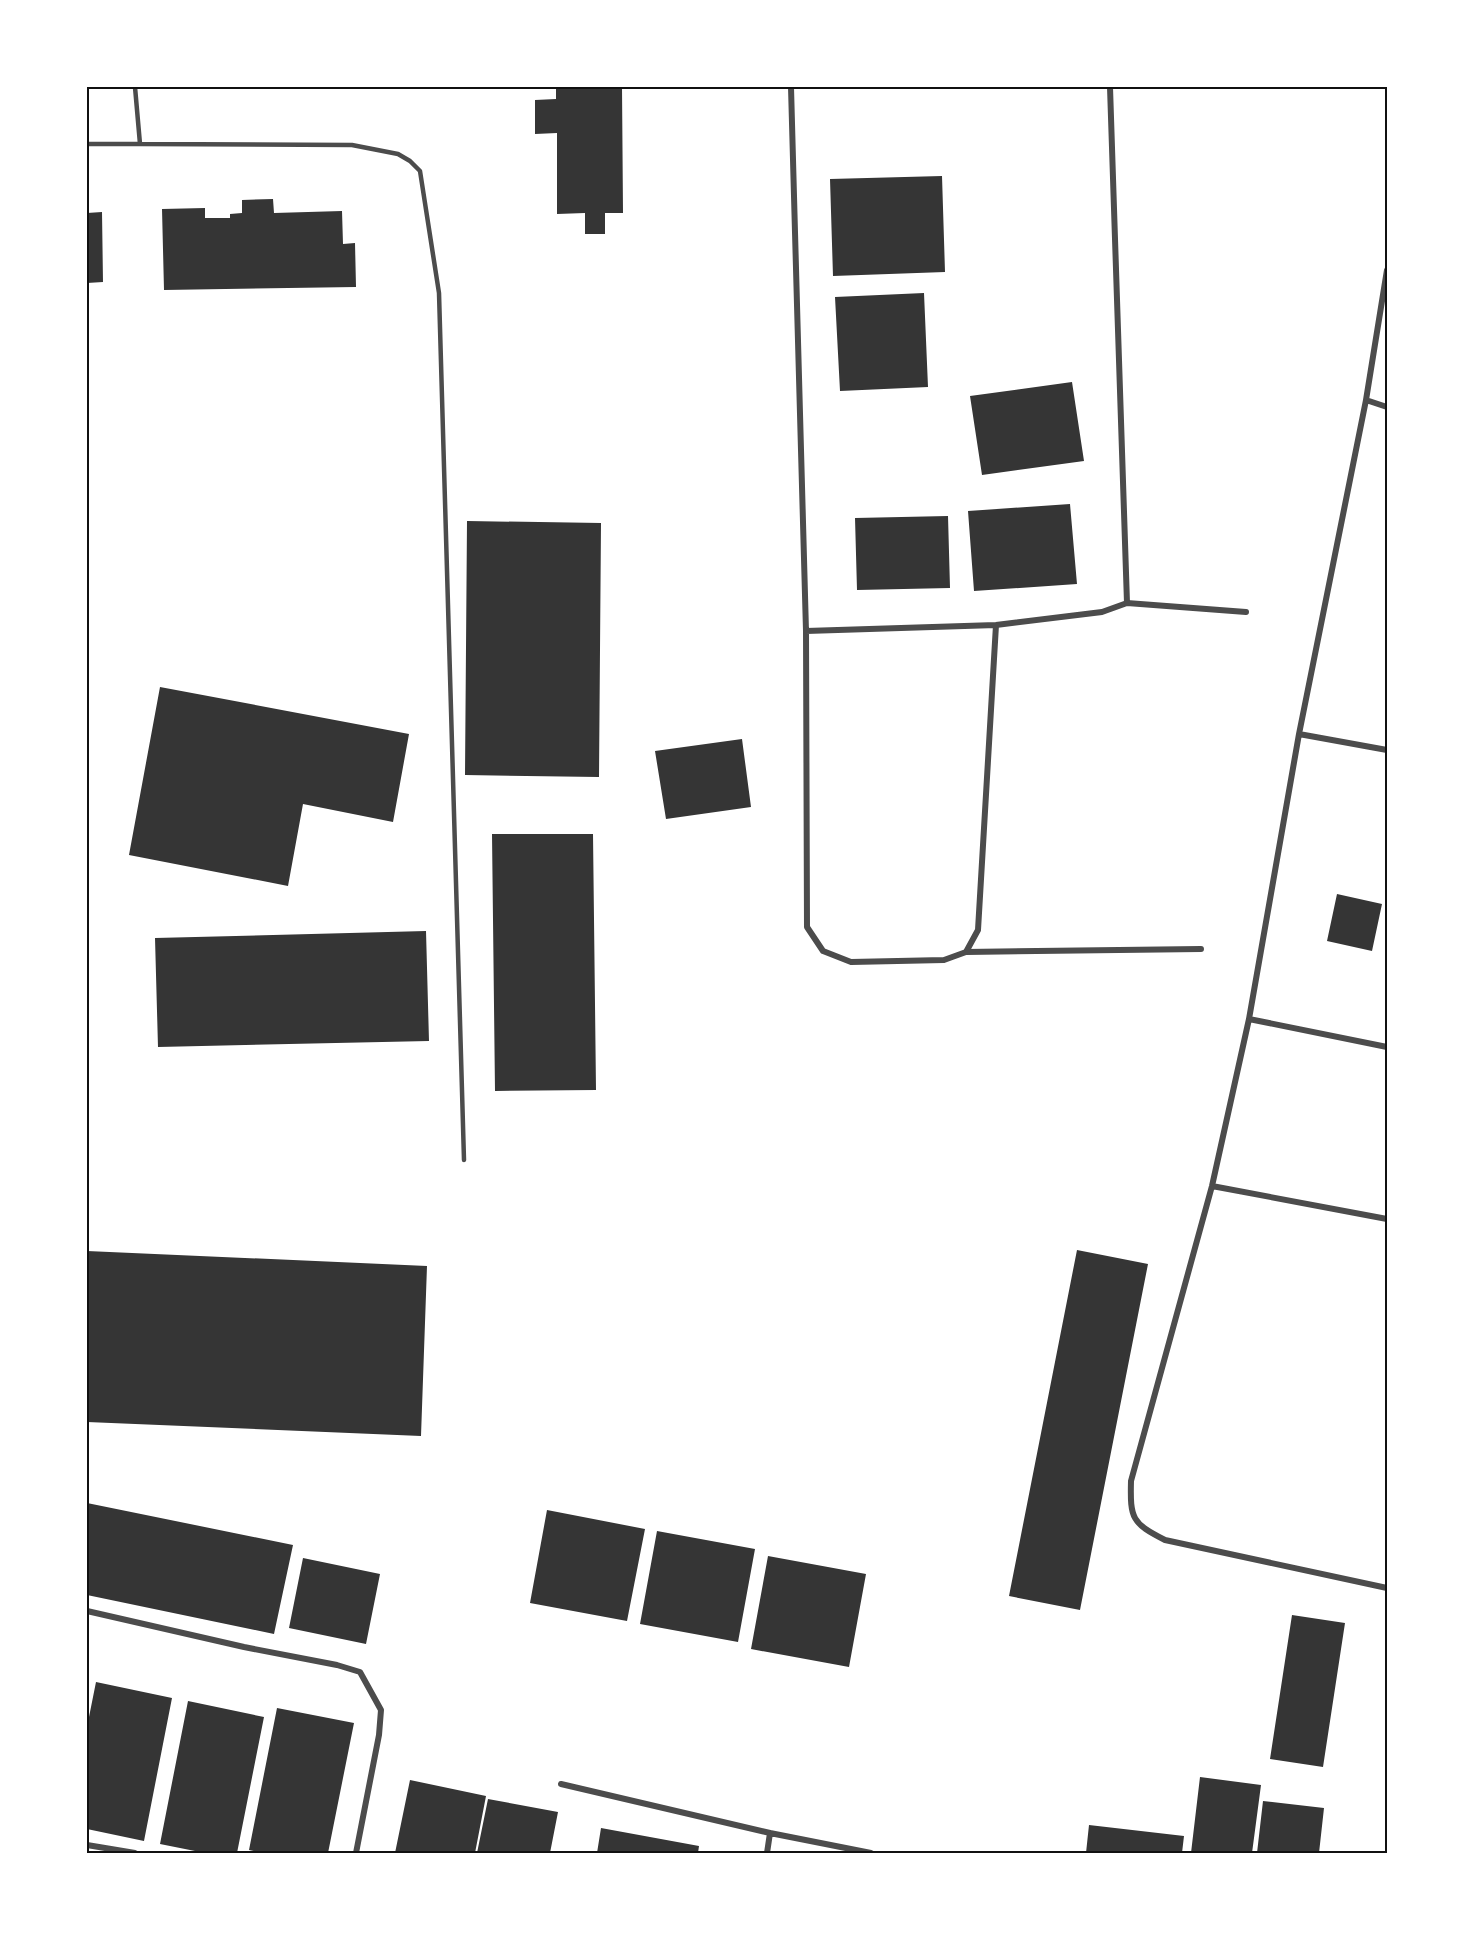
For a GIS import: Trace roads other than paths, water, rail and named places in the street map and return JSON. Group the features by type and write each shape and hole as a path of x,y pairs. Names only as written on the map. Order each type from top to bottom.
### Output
{"street":[{"path":"791,87 806,632 807,927 823,951 851,962 944,960 966,952 1201,949"},
{"path":"1110,87 1127,603"},
{"path":"1387,270 1366,400 1299,734 1249,1019 1212,1186 1131,1481 1130,1508 1141,1528 1166,1540 1387,1588"},
{"path":"1366,400 1387,407"},
{"path":"806,632 996,625 1102,612 1127,603 1246,612"},
{"path":"966,952 978,930 996,625"},
{"path":"1299,734 1387,750"},
{"path":"1249,1019 1387,1047"},
{"path":"1212,1186 1387,1219"},
{"path":"87,1611 244,1647 337,1665 360,1672 381,1710 379,1735 356,1853"},
{"path":"561,1784 770,1833 871,1853"},
{"path":"767,1853 770,1833"},
{"path":"87,1845 135,1853"}],"lane":[{"path":"135,87 140,144"},
{"path":"87,144 352,145 398,154 420,171 439,293 464,1160"}]}
